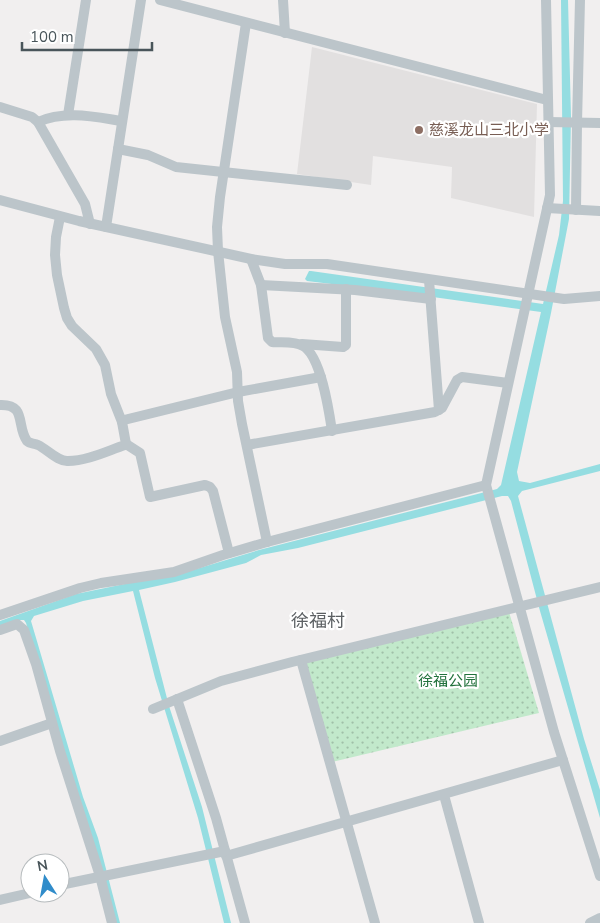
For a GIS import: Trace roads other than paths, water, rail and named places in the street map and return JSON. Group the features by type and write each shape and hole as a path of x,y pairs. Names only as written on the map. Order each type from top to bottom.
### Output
{"street":[{"path":"68,115 86,0"},
{"path":"106,227 141,0"},
{"path":"160,0 547,100"},
{"path":"283,0 285,33"},
{"path":"546,0 550,195 486,485 563,760 600,876"},
{"path":"576,210 580,0"},
{"path":"246,23 217,227 225,317 237,372 238,401 267,542"},
{"path":"0,107 32,117 38,122 85,204 90,224"},
{"path":"38,122 46,118 68,115 122,120"},
{"path":"549,122 600,123"},
{"path":"118,149 148,155 176,166 347,185"},
{"path":"0,200 90,224 285,264 327,264 564,299 600,296"},
{"path":"547,208 600,210"},
{"path":"60,216 56,237 57,276 67,318 72,326 96,348 106,365 112,394 122,422 126,444 140,453 150,497 205,485 210,487 213,491 229,553"},
{"path":"251,258 261,285 268,338 272,342 343,347 346,345 346,289"},
{"path":"429,280 439,410"},
{"path":"261,285 346,289 430,299"},
{"path":"302,344 314,360 323,384 332,431"},
{"path":"122,422 238,392 320,377"},
{"path":"247,445 411,417 439,410 442,408 457,380 462,377 508,383"},
{"path":"0,405 11,406 17,410 26,440 37,444 66,462 79,460 126,444"},
{"path":"0,616 80,588 174,572 267,542 486,485"},
{"path":"153,709 222,681 600,587"},
{"path":"0,630 17,624 24,630 100,876 112,923"},
{"path":"301,660 375,923"},
{"path":"177,700 213,809 245,923"},
{"path":"0,741 52,723"},
{"path":"70,883 226,854 347,823 563,760"},
{"path":"444,795 479,923"},
{"path":"0,900 20,895"},
{"path":"590,923 600,918"}],"water":[{"path":"561,0 568,0 571,117 569,219 517,472 519,481 530,483 600,464 600,471 522,491 518,496 584,739 600,790 600,818 540,611 511,501 508,496 502,496 298,548 261,555 246,563 139,590 169,706 202,807 231,923 224,923 198,818 155,678 133,591 83,601 34,616 31,621 83,797 98,838 120,923 116,923 26,623 24,620 16,620 0,627 0,621 76,594 193,570 259,550 497,489 501,485 541,312 307,281 305,279 309,271 311,271 543,304 559,235 563,201"}],"place":[{"name":"慈溪龙山三北小学","path":"419,130"}],"district":[{"name":"徐福村","path":"318,621"}],"park label":[{"name":"徐福公园","path":"448,681"}]}
